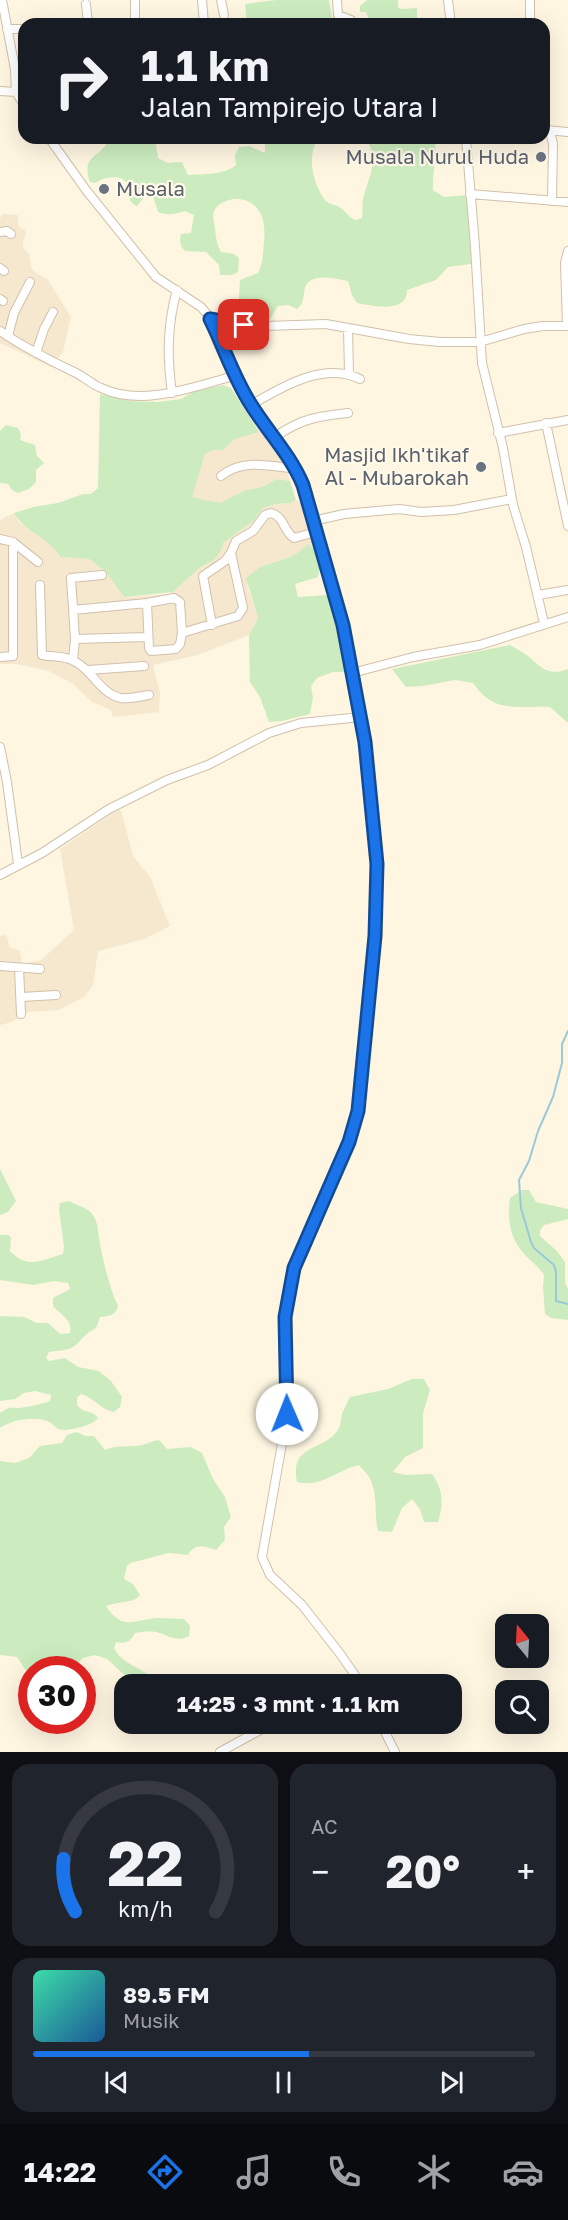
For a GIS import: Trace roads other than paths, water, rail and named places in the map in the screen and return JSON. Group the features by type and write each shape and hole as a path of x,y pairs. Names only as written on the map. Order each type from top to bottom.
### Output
{"street":[{"path":"2,0 18,95"},
{"path":"135,0 135,18"},
{"path":"202,0 204,18"},
{"path":"220,0 224,15"},
{"path":"337,0 338,15 346,18"},
{"path":"448,0 450,18"},
{"path":"530,0 530,18"},
{"path":"86,4 87,18"},
{"path":"7,29 18,28"},
{"path":"0,92 16,92"},
{"path":"550,130 568,132"},
{"path":"550,137 553,144 552,201"},
{"path":"53,144 86,190 156,277 201,307 210,319 234,376 251,405 275,436 296,469 314,521 343,625 365,742 377,864 375,936 358,1111 349,1142 294,1268 285,1317 287,1414 262,1557 270,1575 302,1605 353,1674"},
{"path":"466,144 483,369 512,500 544,623"},
{"path":"470,194 568,202"},
{"path":"210,319 265,326 326,324 409,339 480,342 524,329 568,326 566,263 568,251"},
{"path":"8,336 14,313 30,282"},
{"path":"172,393 168,363 168,338 170,313 177,290"},
{"path":"36,353 44,329 53,312"},
{"path":"348,328 349,374"},
{"path":"0,331 36,353 84,376 99,387 116,393 143,395 172,393 234,376"},
{"path":"251,405 301,379 327,374 349,374 360,379"},
{"path":"275,436 305,420 318,416 348,413"},
{"path":"498,433 568,420"},
{"path":"546,423 568,526"},
{"path":"221,476 243,465 270,464 296,469"},
{"path":"314,521 344,514 399,509 421,512 454,510 512,500"},
{"path":"212,625 203,576 220,565 231,553 236,541 253,531 265,515 271,513 281,519 289,535 294,538 316,532"},
{"path":"0,539 13,542 38,562"},
{"path":"0,657 13,656 13,542"},
{"path":"182,633 238,616 243,611 231,553"},
{"path":"73,660 75,639 71,578 102,575"},
{"path":"40,585 42,655 73,660 88,670 101,687 111,694 123,698 149,695"},
{"path":"538,594 568,590"},
{"path":"73,610 174,598 178,600 182,633 180,644 176,649 151,651 149,648 147,603"},
{"path":"352,672 413,657 480,645 568,617"},
{"path":"75,639 148,637"},
{"path":"88,670 144,666"},
{"path":"0,874 42,853 109,809 167,780 208,765 269,733 301,723 361,717"},
{"path":"0,747 18,864"},
{"path":"0,966 40,969"},
{"path":"19,968 21,1014"},
{"path":"21,996 56,995"},
{"path":"220,1752 253,1734"},
{"path":"386,1734 395,1752"}],"waterway":[{"path":"568,1031 562,1044 562,1063 553,1097 538,1131 529,1161 519,1180 521,1208 531,1242 534,1248 554,1265 556,1301 568,1304"}],"place":[{"name":"Musala Nurul Huda","path":"541,157"},
{"name":"Musala","path":"104,189"},
{"name":"Masjid Ikh'tikaf Al - Mubarokah","path":"481,467"}]}
